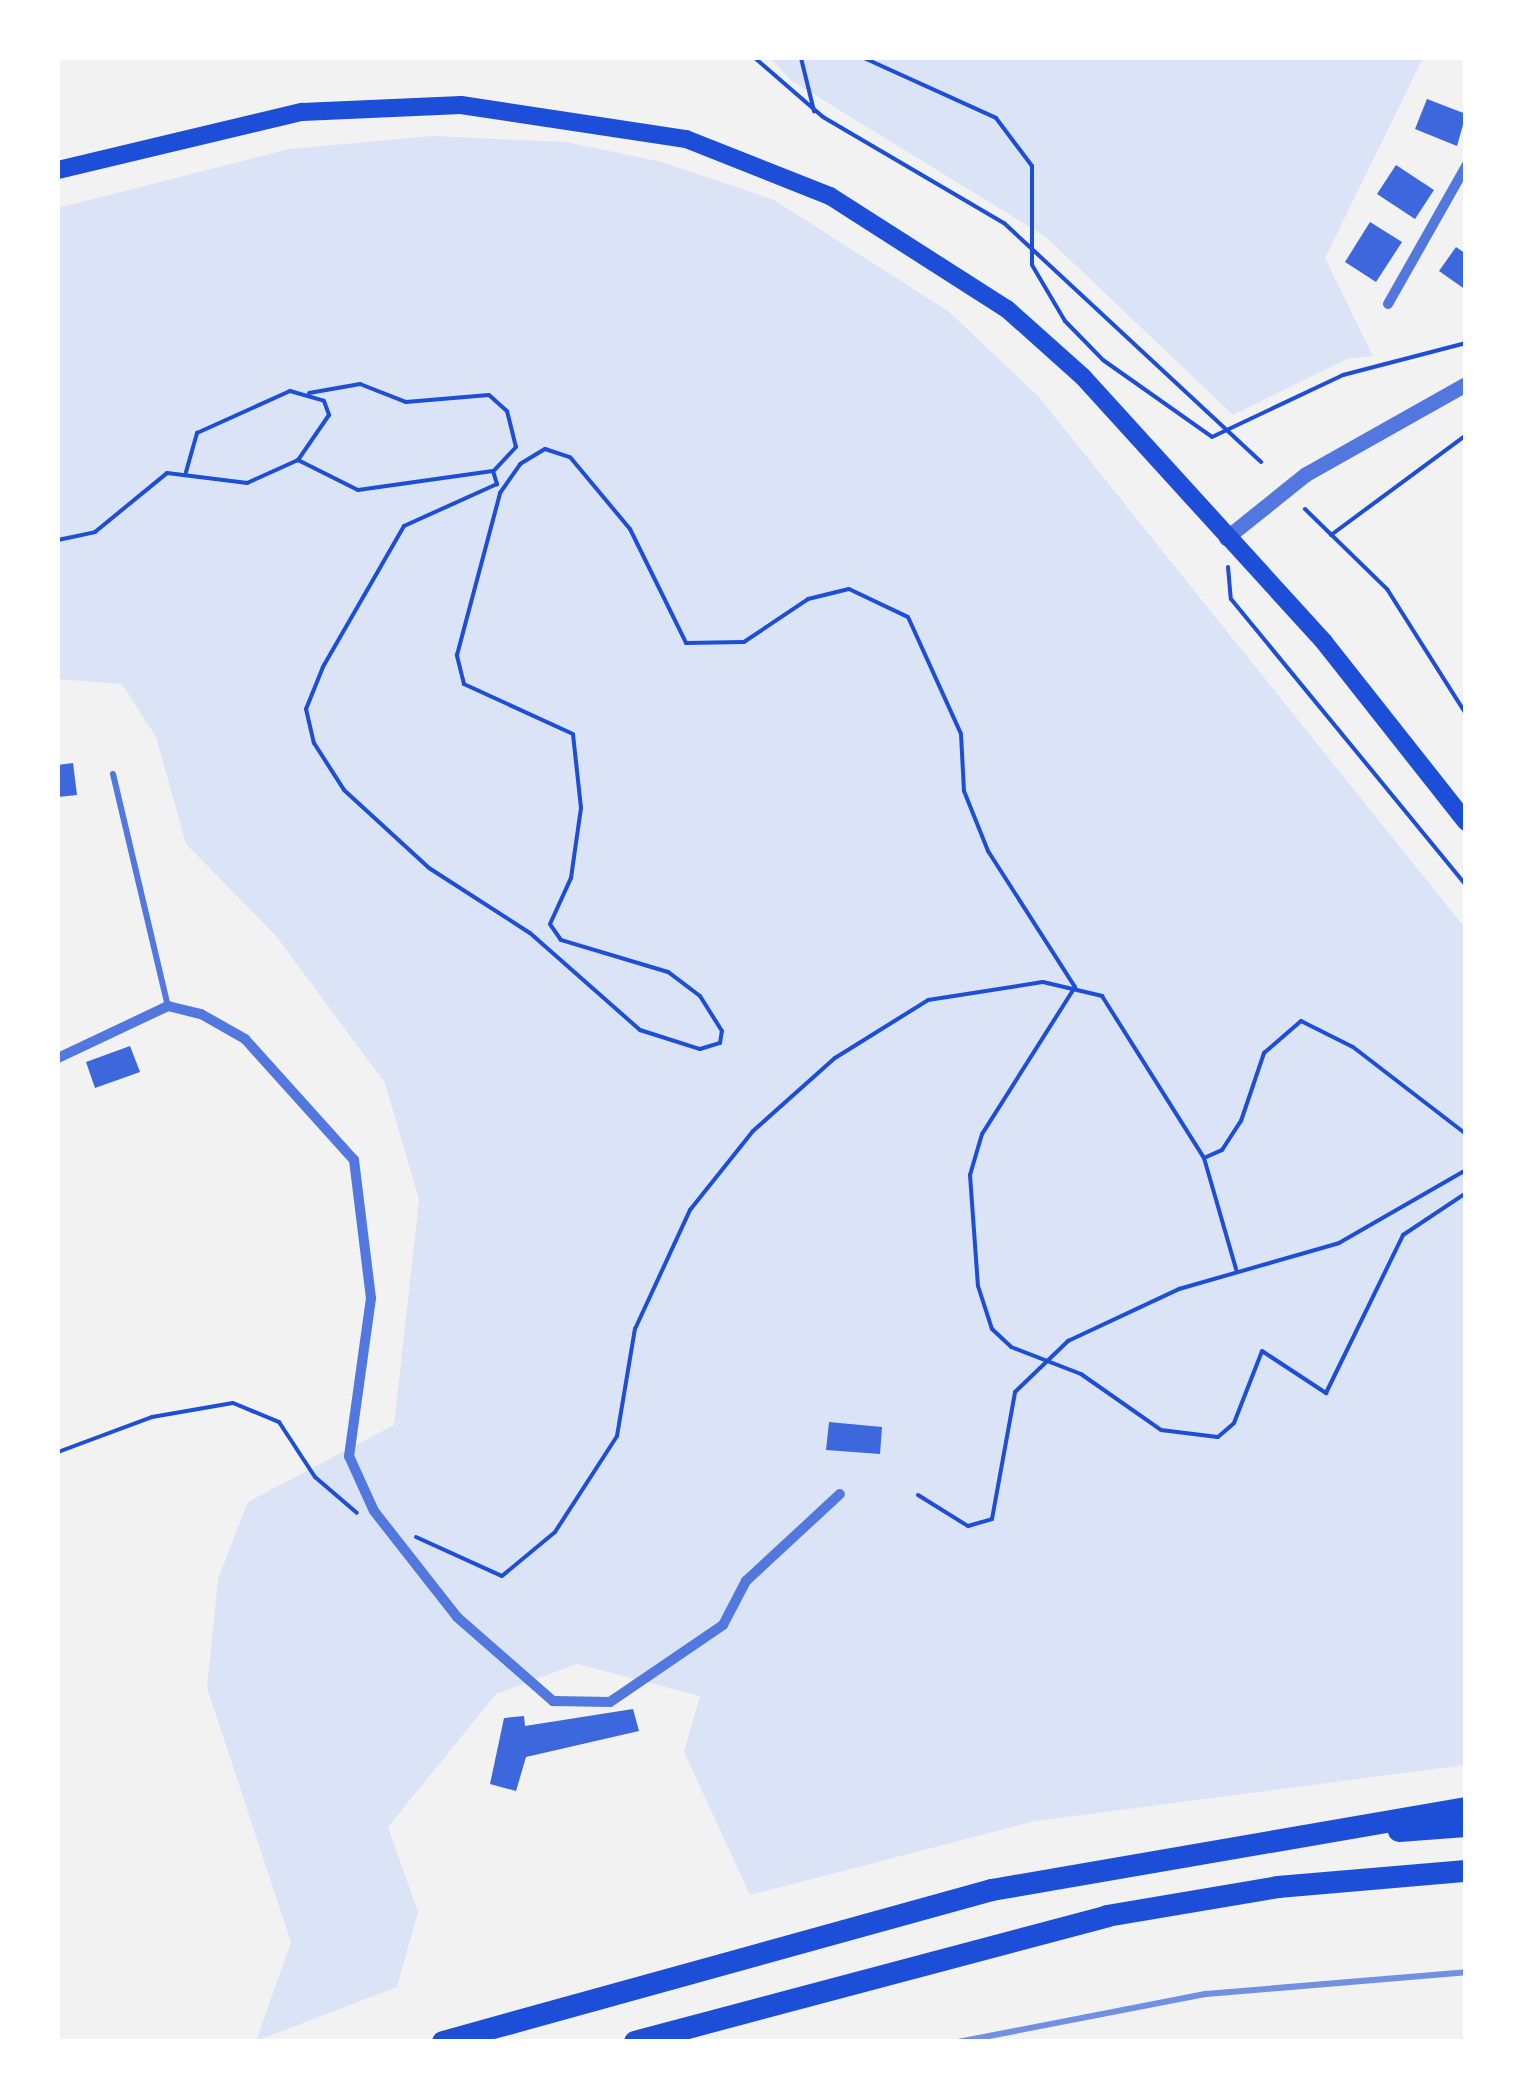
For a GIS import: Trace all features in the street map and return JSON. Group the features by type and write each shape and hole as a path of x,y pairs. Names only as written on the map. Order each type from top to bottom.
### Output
{"highway":[{"path":"443,2042 992,1890 1466,1808"},
{"path":"1259,1843 1466,1826"},
{"path":"634,2042 1107,1916 1278,1887 1466,1871"}],"main road":[{"path":"58,170 282,116 381,104 513,107 686,139 830,196 1007,309 1083,377 1324,642 1466,822"}],"street":[{"path":"1388,304 1466,166"},
{"path":"1226,538 1306,474 1466,384"},
{"path":"58,1058 168,1006 246,1039 354,1160 371,1298 350,1456 388,1529 457,1617 553,1701 610,1702 723,1624 746,1581 840,1494"}],"lane":[{"path":"114,774 168,1006"}],"path":[{"path":"755,58 814,111 1026,242 1262,462"},
{"path":"801,58 814,111"},
{"path":"864,58 996,118 1032,166 1038,209 1026,242 1065,321 1100,362 1212,437 1342,375 1466,343"},
{"path":"1059,327 1065,321"},
{"path":"186,472 197,433 265,396 360,384 406,402 490,396 507,411 516,446 494,471 358,490 298,460"},
{"path":"58,540 95,532 142,485 186,472 247,483 298,460 329,415 309,393"},
{"path":"1331,534 1466,436"},
{"path":"494,471 497,484 404,526 306,710 314,743 344,790 429,868 530,933 640,1030 700,1049 720,1044 700,996 668,972 560,940 552,908 570,878 581,808 573,734 464,684 457,654 483,537 520,464 545,450 570,456 600,487 686,644 744,642 808,599 849,590 908,617 961,734 964,791 988,850 1075,987"},
{"path":"1305,509 1396,600 1466,714"},
{"path":"1226,538 1231,599 1466,885"},
{"path":"58,1452 152,1417 233,1403 279,1422 314,1477 388,1529 502,1576 524,1563 592,1486 623,1418 635,1330 668,1248 753,1131 834,1058 928,1000 1043,982 1102,996 1128,1030 1204,1158 1236,1269"},
{"path":"1075,987 982,1134 970,1175 978,1286 992,1329 1044,1360 1080,1374 1160,1430 1218,1437 1234,1423 1262,1351 1326,1392 1403,1235 1466,1193"},
{"path":"1204,1158 1241,1121 1264,1053 1301,1021 1353,1047 1466,1134"},
{"path":"918,1495 968,1526 992,1519 1015,1392 1044,1360 1108,1318 1236,1269 1339,1243 1466,1170"}],"shaded area":[{"path":"770,58 1423,58 1325,258 1373,356 1347,359 1233,415 1046,237 792,81"},
{"path":"432,136 566,142 662,162 774,200 948,311 1038,396 1465,928 1465,1765 1035,1821 750,1895 684,1752 700,1696 577,1664 496,1694 388,1827 418,1912 397,1987 256,2041 291,1942 207,1688 218,1579 248,1502 394,1425 419,1200 385,1083 276,936 186,844 156,737 122,684 58,679 58,208 289,149"}],"building":[{"path":"1427,99 1466,114 1457,146 1415,129"},
{"path":"1396,165 1434,190 1415,219 1377,194"},
{"path":"1370,222 1402,242 1376,282 1345,262"},
{"path":"1456,247 1466,254 1466,290 1439,271"},
{"path":"73,763 77,795 58,797 58,765"},
{"path":"130,1046 140,1072 95,1088 86,1062"},
{"path":"829,1422 882,1427 880,1454 826,1450"},
{"path":"633,1709 639,1731 526,1757 516,1791 490,1784 504,1718 524,1716 525,1726"}],"railway":[{"path":"958,2042 1206,1994 1466,1972"}]}
